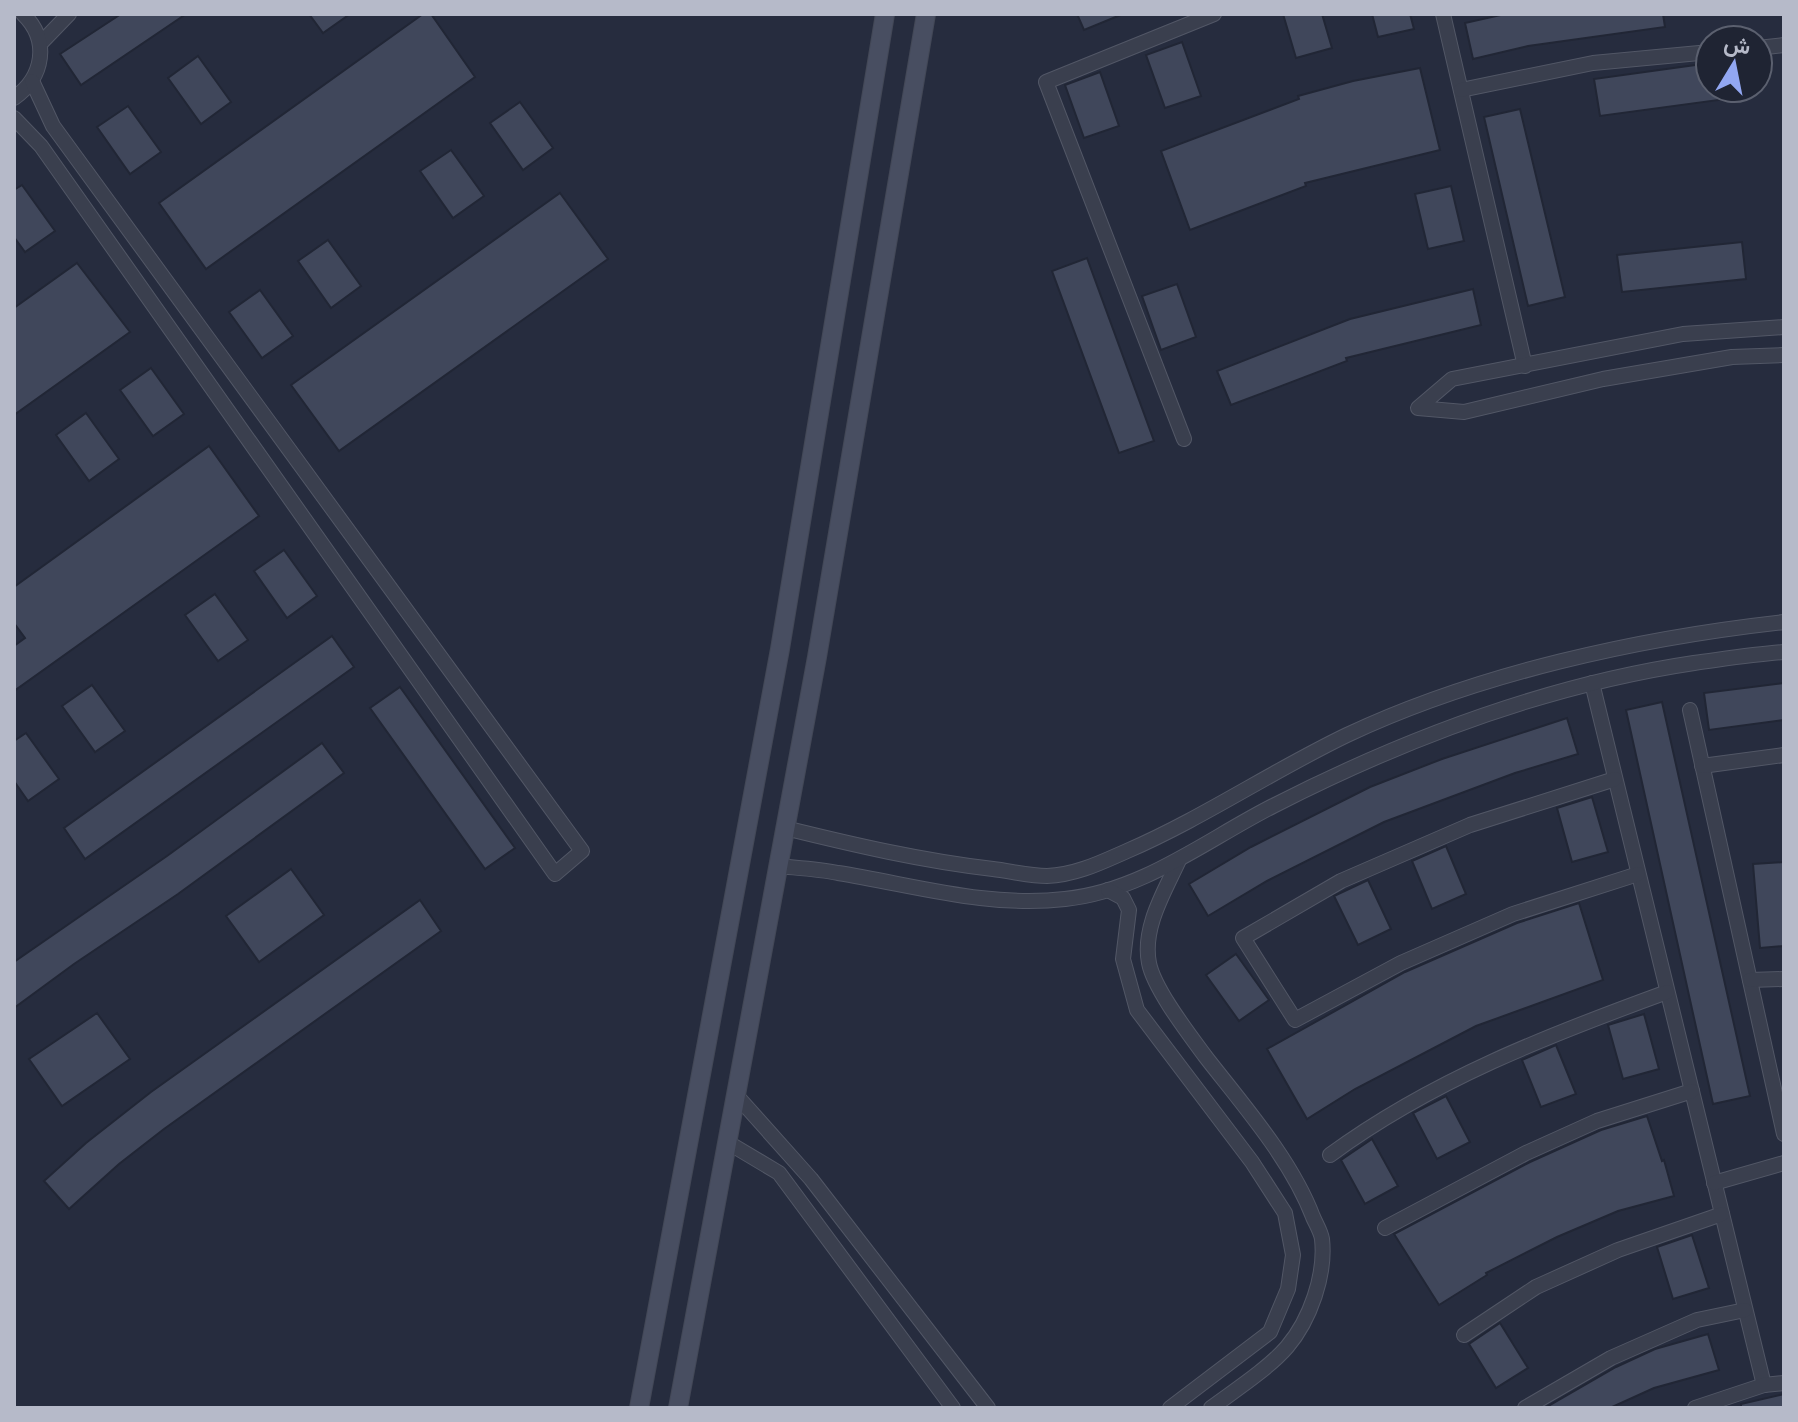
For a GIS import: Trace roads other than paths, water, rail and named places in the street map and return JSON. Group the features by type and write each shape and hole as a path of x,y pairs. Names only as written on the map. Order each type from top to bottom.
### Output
{"main road":[{"path":"639,1408 780,649 885,14"},
{"path":"678,1408 817,657 926,14"}],"street":[{"path":"14,98 32,81 39,63 40,44 31,22 23,14"},
{"path":"40,44 69,14"},
{"path":"1184,439 1046,82 1214,14"},
{"path":"1443,14 1525,366"},
{"path":"1461,90 1593,63 1694,54"},
{"path":"14,118 41,146 555,874 582,851 53,126 32,81"},
{"path":"1784,327 1683,334 1452,379 1418,408 1464,412 1603,379 1732,357 1784,355"},
{"path":"785,828 852,845 972,867 1047,876 1085,869 1151,841 1346,736 1452,691 1601,653 1718,629 1784,622"},
{"path":"778,866 836,872 961,897 1018,901 1067,899 1124,886 1179,860 1271,807 1394,749 1493,711 1631,672 1784,652"},
{"path":"1592,683 1764,1385"},
{"path":"1690,710 1784,1134"},
{"path":"1702,766 1784,755"},
{"path":"1615,779 1470,825 1341,881 1243,938 1295,1020 1401,963 1513,914 1638,874"},
{"path":"1179,860 1154,915 1149,935 1149,964 1164,997 1187,1031 1304,1192 1322,1238 1319,1277 1309,1311 1287,1347 1211,1408"},
{"path":"1108,890 1123,898 1129,910 1123,959 1137,1010 1252,1162 1285,1213 1293,1255 1288,1289 1270,1332 1170,1408"},
{"path":"1750,980 1784,979"},
{"path":"1330,1155 1369,1127 1485,1063 1667,992"},
{"path":"1385,1228 1526,1153 1597,1121 1692,1091"},
{"path":"736,1095 811,1179 988,1408"},
{"path":"727,1142 779,1173 953,1408"},
{"path":"1714,1183 1784,1163"},
{"path":"1464,1335 1536,1287 1618,1250 1722,1214"},
{"path":"1525,1408 1625,1352 1697,1320 1745,1310"},
{"path":"1695,1408 1764,1385 1784,1383"}]}
